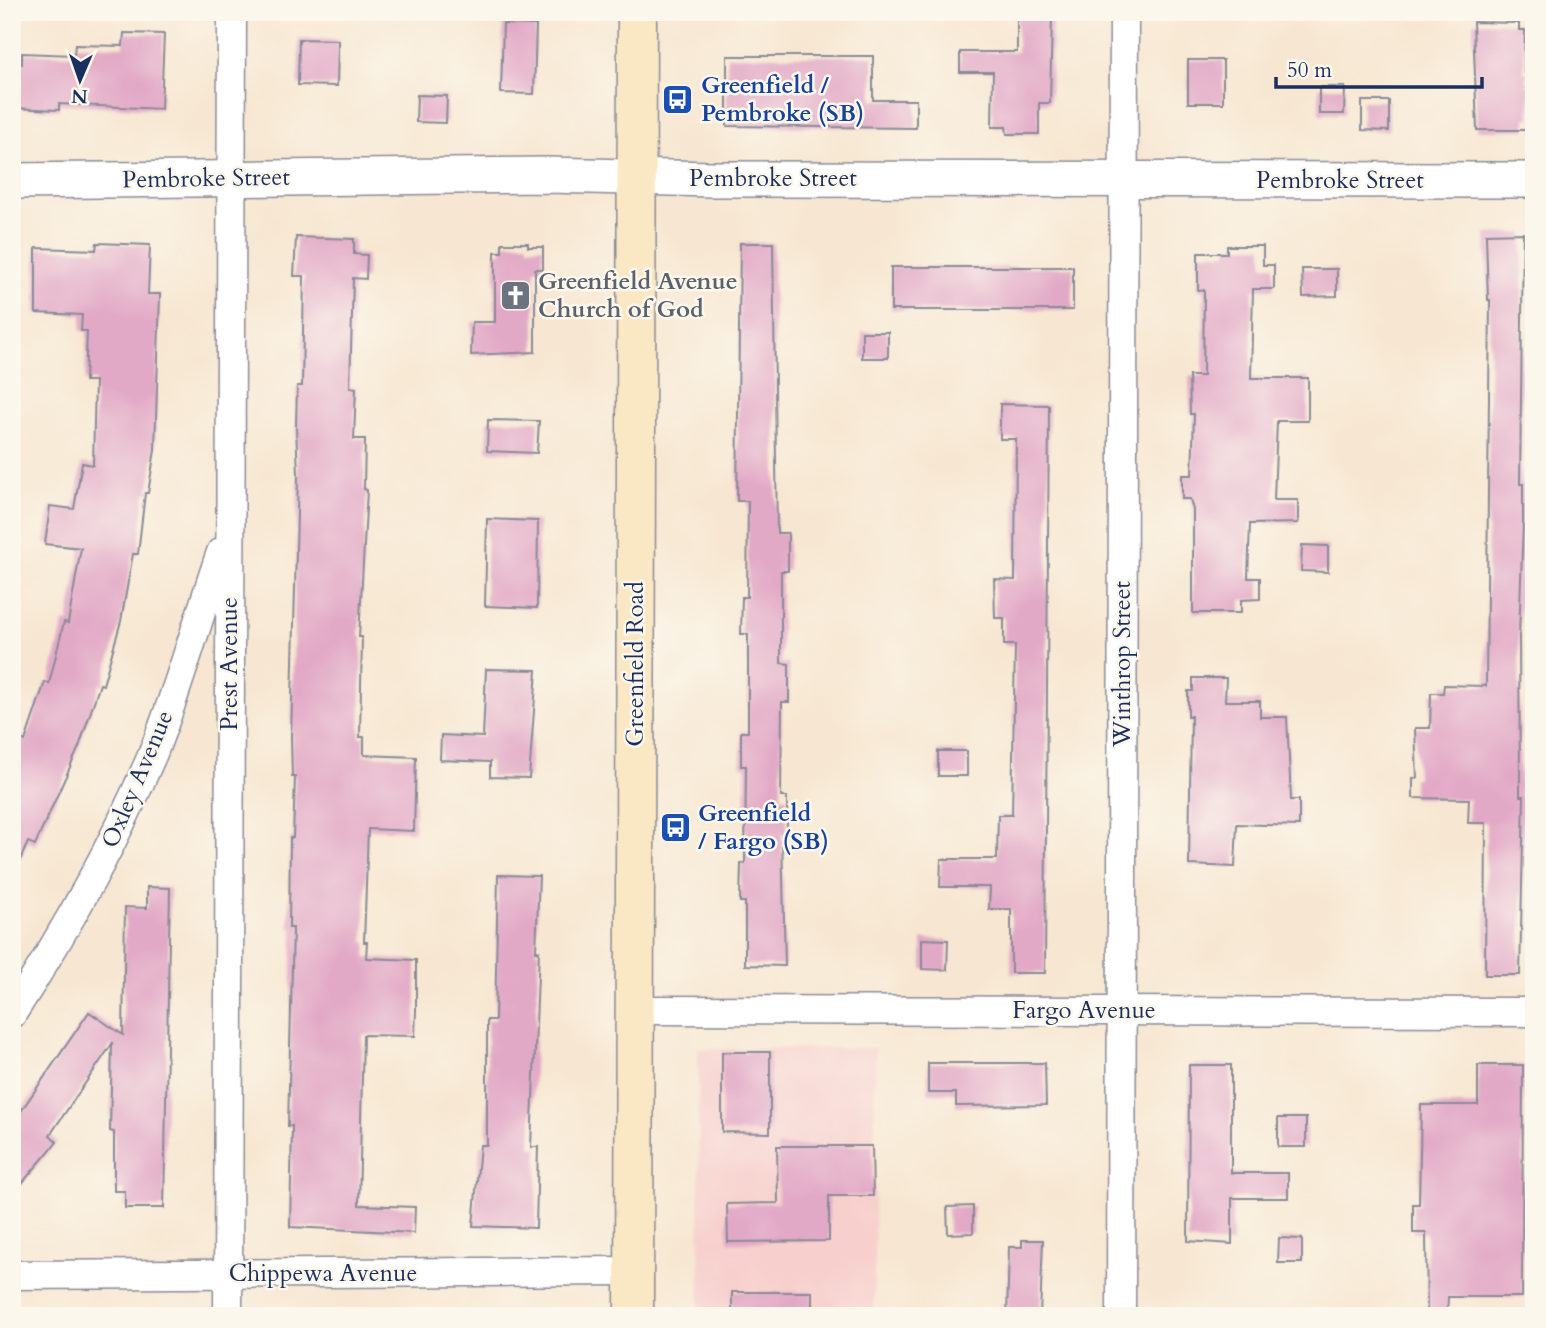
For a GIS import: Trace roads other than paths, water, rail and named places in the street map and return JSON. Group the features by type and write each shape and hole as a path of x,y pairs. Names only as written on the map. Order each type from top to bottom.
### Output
{"main road":[{"name":"Greenfield Road","path":"634,1316 636,12"}],"street":[{"name":"Prest Avenue","path":"229,1316 228,529 232,12"},
{"name":"Winthrop Street","path":"1121,1316 1124,12"},
{"name":"Pembroke Street","path":"12,181 533,175 1534,180"},
{"name":"Oxley Avenue","path":"12,1014 68,926 121,826 154,750 228,529"},
{"name":"Fargo Avenue","path":"635,1010 1534,1012"},
{"name":"Chippewa Avenue","path":"12,1275 634,1271"}],"place":[{"name":"Greenfield / Pembroke (SB)","path":"678,99"},
{"name":"Greenfield Avenue Church of God","path":"515,295"},
{"name":"Greenfield / Fargo (SB)","path":"675,827"}]}
